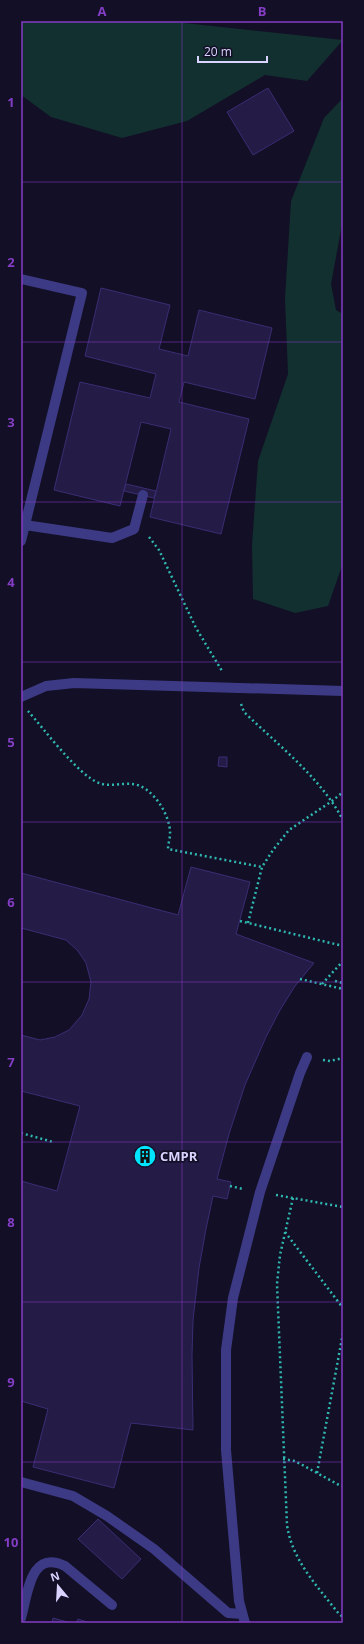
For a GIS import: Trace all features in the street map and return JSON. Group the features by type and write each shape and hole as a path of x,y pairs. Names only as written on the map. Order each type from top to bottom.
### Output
{"lane":[{"path":"21,279 82,293 21,541"},
{"path":"25,525 112,538 134,529 143,495"},
{"path":"21,697 46,686 74,683 343,691"},
{"path":"243,1618 239,1601 226,1450 226,1350 233,1298 260,1192 300,1073 307,1057"},
{"path":"21,1482 73,1496 107,1516 154,1549 228,1613 243,1618"},
{"path":"21,1618 34,1571 40,1565 49,1562 56,1562 65,1566 112,1605"}],"path":[{"path":"134,529 146,532 159,550 196,628 236,687 244,712 295,760 332,801 343,820"},
{"path":"26,708 66,756 86,774 99,783 134,784 146,789 159,802 166,816 170,833 168,849 262,867"},
{"path":"248,923 262,867 273,850 289,830 343,792"},
{"path":"240,921 343,946"},
{"path":"322,984 343,961"},
{"path":"300,979 343,989"},
{"path":"335,981 343,983"},
{"path":"21,1133 53,1142"},
{"path":"230,1186 343,1206"},
{"path":"293,1198 280,1255 277,1284 283,1459 288,1538 295,1554 308,1575 343,1617"},
{"path":"285,1232 343,1308"},
{"path":"317,1473 343,1333"},
{"path":"283,1459 295,1461 343,1486"}],"green space":[{"path":"21,21 166,21 343,40 307,81 265,75 187,121 122,138 51,117 21,95"},
{"path":"343,98 343,219 331,284 336,310 343,314 343,563 328,606 295,613 253,599 252,545 258,461 288,374 285,299 291,201 324,118"}],"building":[{"path":"268,88 294,131 253,155 227,112"},
{"path":"101,288 170,305 159,349 188,356 199,310 272,328 255,399 184,382 179,402 249,419 221,534 150,517 171,429 141,422 120,506 54,490 80,382 150,398 156,374 85,356"},
{"path":"126,484 156,491 154,498 124,491"},
{"path":"219,757 227,757 227,767 218,766"},
{"name":"CMPR","path":"191,867 250,882 236,934 314,963 295,986 266,1037 245,1085 229,1134 217,1179 231,1182 227,1199 213,1196 199,1268 193,1320 193,1430 131,1423 114,1488 33,1467 48,1409 21,1401 21,1181 57,1191 80,1106 21,1091 21,1035 40,1040 55,1037 69,1030 82,1015 89,999 91,982 86,963 78,951 66,940 21,928 21,873 178,915"},
{"path":"98,1519 141,1559 122,1579 78,1539"},
{"path":"53,1618 71,1623 52,1623"},
{"path":"78,1619 87,1622 87,1623 76,1623"}],"place":[{"name":"CMPR","path":"145,1156"}]}
